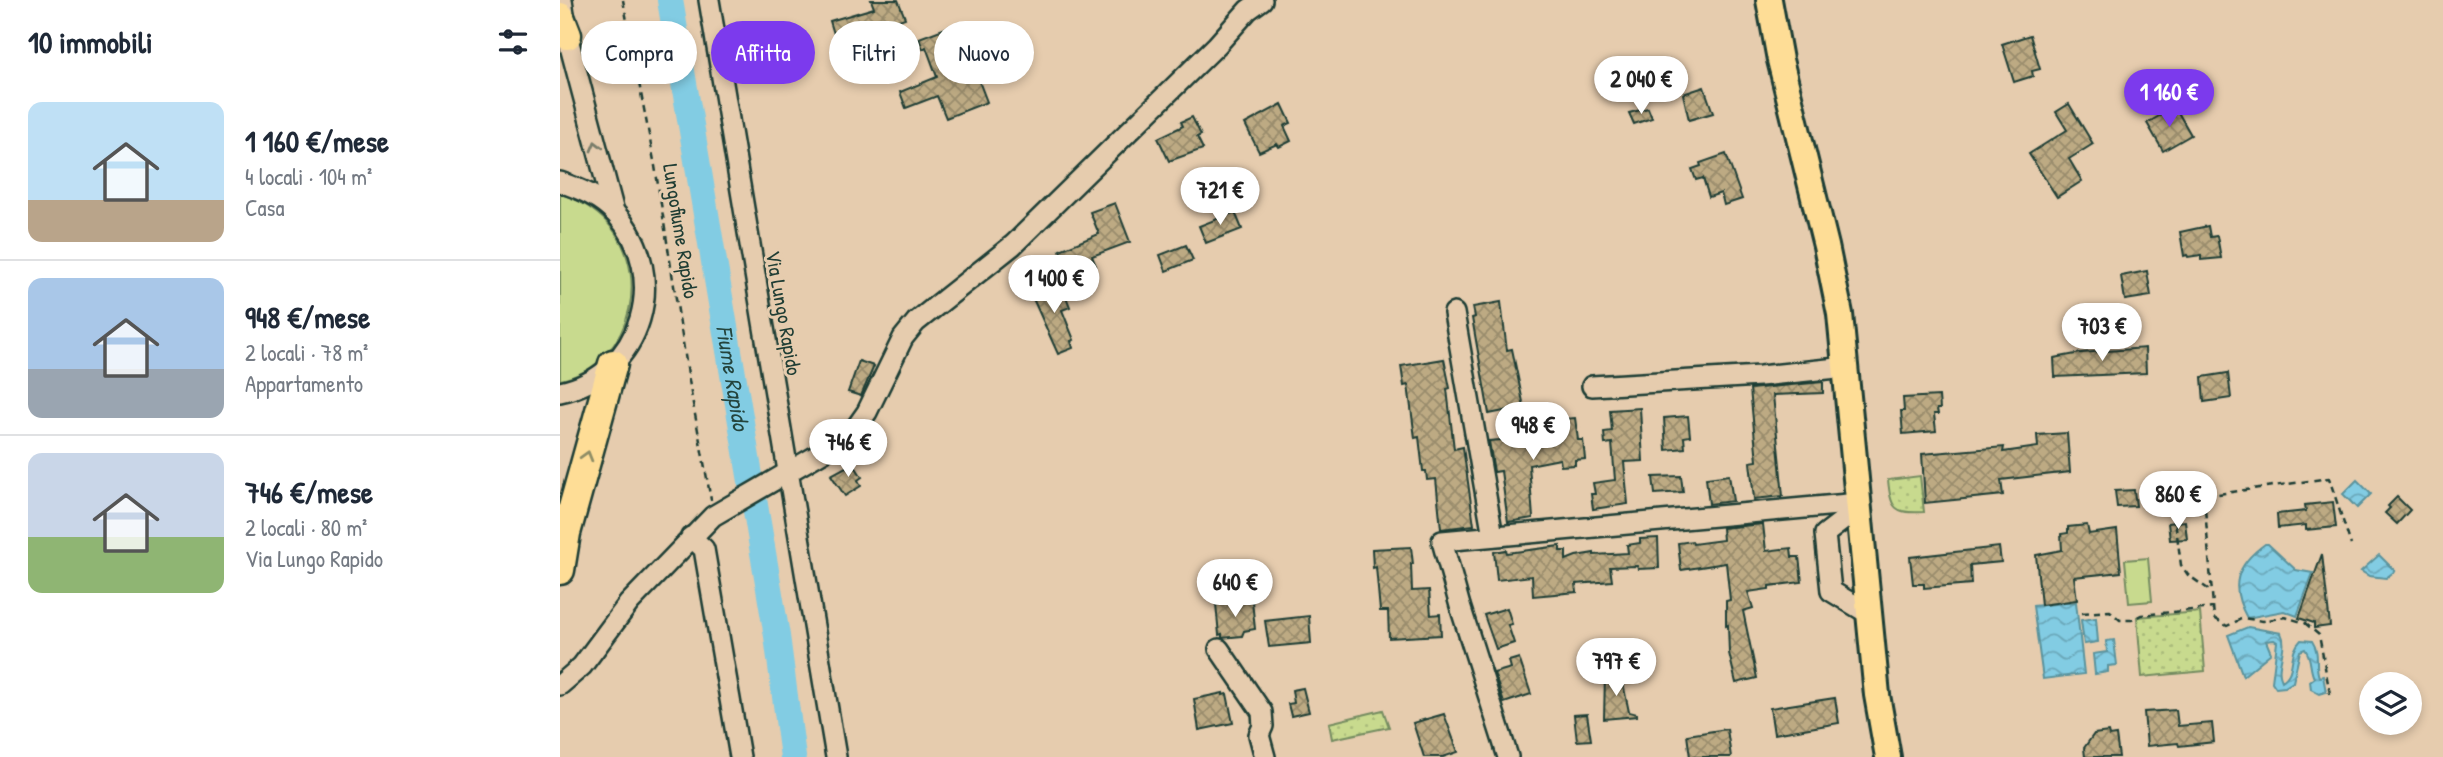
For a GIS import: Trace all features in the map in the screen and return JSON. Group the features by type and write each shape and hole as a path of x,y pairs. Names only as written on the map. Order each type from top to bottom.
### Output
{"highway":[{"path":"560,570 566,533 613,365"}],"main road":[{"path":"1769,0 1780,60 1840,314 1877,695 1888,757"}],"street":[{"path":"562,0 564,26 614,212"},
{"name":"Via Lungo Rapido","path":"709,0 781,476 836,757"},
{"path":"560,685 582,666 629,603 691,537 719,512 843,439 855,429 867,412 904,338 916,322 1013,245 1208,54 1248,10 1262,0"},
{"path":"560,182 589,193 614,212 632,234 642,260 646,288 642,316 631,342 613,365 593,379 571,390 560,392"},
{"path":"1454,313 1493,536"},
{"path":"1592,386 1847,368"},
{"path":"1508,757 1442,541 1859,505"},
{"path":"1859,505 1825,534 1831,591 1869,614"},
{"path":"691,537 704,549 740,757"},
{"path":"1219,649 1262,712 1264,726 1259,736 1265,757"}],"path":[{"name":"Lungofiume Rapido","path":"624,0 691,393 719,512"},
{"path":"2330,694 2319,635 2305,623 2285,617 2263,621 2243,618 2227,626 2214,618 2204,496 2329,478 2351,545"},
{"path":"2174,512 2181,565 2188,575 2211,591"},
{"path":"2082,614 2110,611 2120,620 2132,620 2141,615 2213,608"}],"green space":[{"path":"560,194 575,199 598,214 616,234 627,258 632,283 629,309 621,333 606,354 586,370 560,380"},
{"path":"1920,476 1924,512 1906,512 1896,508 1888,480"},
{"path":"2148,558 2152,601 2129,603 2125,560"},
{"path":"2200,612 2205,671 2142,677 2137,617"},
{"path":"1383,710 1389,727 1332,739 1329,723"}],"water":[{"path":"2357,480 2371,494 2357,508 2343,494"},
{"path":"2265,544 2296,570 2313,573 2297,616 2284,611 2247,618 2241,606 2238,577 2247,560"},
{"path":"2379,555 2395,571 2386,578 2369,576 2361,571"},
{"path":"2076,602 2084,674 2043,679 2033,606"},
{"path":"2096,618 2098,642 2084,644 2081,620"},
{"path":"2248,627 2281,633 2282,681 2289,673 2297,645 2301,640 2312,641 2319,677 2323,676 2326,692 2320,694 2311,689 2310,681 2314,678 2305,649 2300,651 2293,682 2276,688 2272,682 2277,642 2274,640 2266,641 2271,653 2243,676 2228,635"},
{"path":"2114,640 2117,665 2108,666 2108,672 2095,674 2093,654 2107,652 2106,641"}],"building":[{"path":"871,0 898,0 905,18 896,21 830,21 874,8"},
{"path":"934,32 934,69 926,47 923,49 920,38"},
{"path":"2030,35 2040,69 2032,71 2033,76 2014,82 2002,44"},
{"path":"934,78 934,84 980,84 987,102 946,118 937,96 906,108 900,92"},
{"path":"1704,87 1713,113 1689,120 1683,94"},
{"path":"1282,104 1291,123 1284,126 1291,141 1259,152 1245,124"},
{"path":"2069,104 2093,144 2069,159 2082,181 2057,197 2029,154 2067,130 2056,112"},
{"path":"2175,107 2191,135 2163,151 2147,123"},
{"path":"1648,108 1652,118 1634,124 1629,113"},
{"path":"1192,117 1201,135 1197,137 1203,149 1169,161 1158,138 1183,126 1181,122"},
{"path":"1726,154 1742,199 1724,205 1721,193 1709,197 1703,178 1696,180 1692,169 1701,166 1700,163"},
{"path":"1115,203 1130,242 1092,256 1096,266 1070,276 1060,250 1099,234 1090,212"},
{"path":"1235,212 1242,229 1206,243 1199,226"},
{"path":"2208,226 2210,237 2217,236 2221,258 2201,260 2201,255 2184,256 2180,232"},
{"path":"1186,245 1193,260 1166,271 1160,255"},
{"path":"2147,271 2151,296 2125,300 2121,276"},
{"path":"1060,281 1070,307 1062,310 1074,340 1071,341 1073,348 1058,354 1030,292"},
{"path":"1501,302 1507,350 1512,349 1524,407 1489,414 1472,318 1475,317 1473,307"},
{"path":"2145,348 2146,373 2055,377 2054,358"},
{"path":"1444,359 1450,388 1447,389 1454,449 1463,447 1474,525 1441,529 1436,479 1427,480 1426,471 1423,471 1419,437 1415,438 1408,385 1404,386 1401,366"},
{"path":"859,361 874,366 861,396 848,392"},
{"path":"2228,373 2231,398 2204,402 2202,377"},
{"path":"1823,382 1823,393 1773,395 1783,496 1754,499 1750,462 1757,461 1750,389"},
{"path":"1939,396 1940,409 1937,409 1938,414 1934,414 1936,431 1903,434 1903,398"},
{"path":"1640,408 1643,461 1624,462 1628,504 1593,509 1593,483 1615,480 1612,443 1605,444 1604,432 1612,431 1610,410"},
{"path":"1563,416 1564,419 1575,418 1578,440 1583,440 1585,459 1575,460 1575,465 1561,466 1560,459 1529,465 1533,518 1508,522 1501,471 1494,472 1489,441 1513,439 1513,436 1525,434 1526,445 1549,438 1547,418"},
{"path":"1688,416 1690,436 1684,437 1685,448 1666,450 1664,418"},
{"path":"2067,433 2070,472 2001,480 2003,495 1925,503 1922,454 2004,447 2003,452 2038,447 2037,435"},
{"path":"853,463 862,477 858,480 861,486 845,496 831,475"},
{"path":"1729,475 1733,501 1709,504 1706,478"},
{"path":"1681,476 1683,492 1655,494 1653,477"},
{"path":"2134,490 2136,506 2117,507 2115,491"},
{"path":"2397,497 2410,510 2397,524 2385,513"},
{"path":"2333,502 2336,527 2306,530 2306,525 2278,528 2277,514 2306,511 2305,505"},
{"path":"2185,521 2187,539 2170,540 2168,523"},
{"path":"1763,524 1766,551 1791,548 1792,557 1799,557 1802,582 1748,592 1753,608 1743,611 1757,678 1736,683 1729,653 1728,625 1726,626 1726,601 1730,600 1726,563 1681,570 1678,543 1723,540 1722,528"},
{"path":"2087,525 2089,534 2117,530 2121,572 2074,577 2077,600 2041,605 2036,555 2062,550 2061,534 2068,533 2068,527"},
{"path":"1658,538 1659,568 1610,567 1612,581 1576,584 1577,592 1533,596 1532,576 1497,580 1494,552 1506,550 1507,553 1560,546 1560,551 1566,551 1566,560 1594,553 1628,553 1627,545 1640,543 1640,539"},
{"path":"1411,547 1412,591 1429,590 1431,615 1440,614 1441,635 1389,638 1388,611 1380,611 1372,549"},
{"path":"1999,547 2001,562 1970,565 1971,584 1924,588 1924,584 1913,584 1910,557"},
{"path":"2322,554 2330,626 2314,628 2314,623 2299,618"},
{"path":"1252,601 1255,629 1244,631 1242,636 1222,638 1222,634 1219,635 1216,604"},
{"path":"1507,608 1512,624 1508,625 1514,643 1496,649 1484,615"},
{"path":"1309,616 1311,643 1269,647 1265,621"},
{"path":"1519,658 1531,694 1504,703 1494,673 1511,668 1509,661"},
{"path":"1621,674 1629,712 1637,716 1604,719 1605,675"},
{"path":"1303,688 1309,712 1291,716 1288,704 1294,703 1292,690"},
{"path":"1227,694 1233,723 1199,730 1194,699"},
{"path":"1835,698 1839,723 1774,734 1770,708"},
{"path":"2176,710 2178,726 2212,723 2214,742 2147,746 2144,712"},
{"path":"1444,714 1458,752 1443,757 1424,757 1413,723"},
{"path":"1587,714 1591,740 1577,741 1574,715"},
{"path":"1727,729 1731,757 1690,757 1687,735"},
{"path":"2108,732 2109,736 2116,735 2119,757 2085,757 2084,748 2094,734"}],"waterway":[{"name":"Fiume Rapido","path":"670,0 777,636 793,757"}]}
